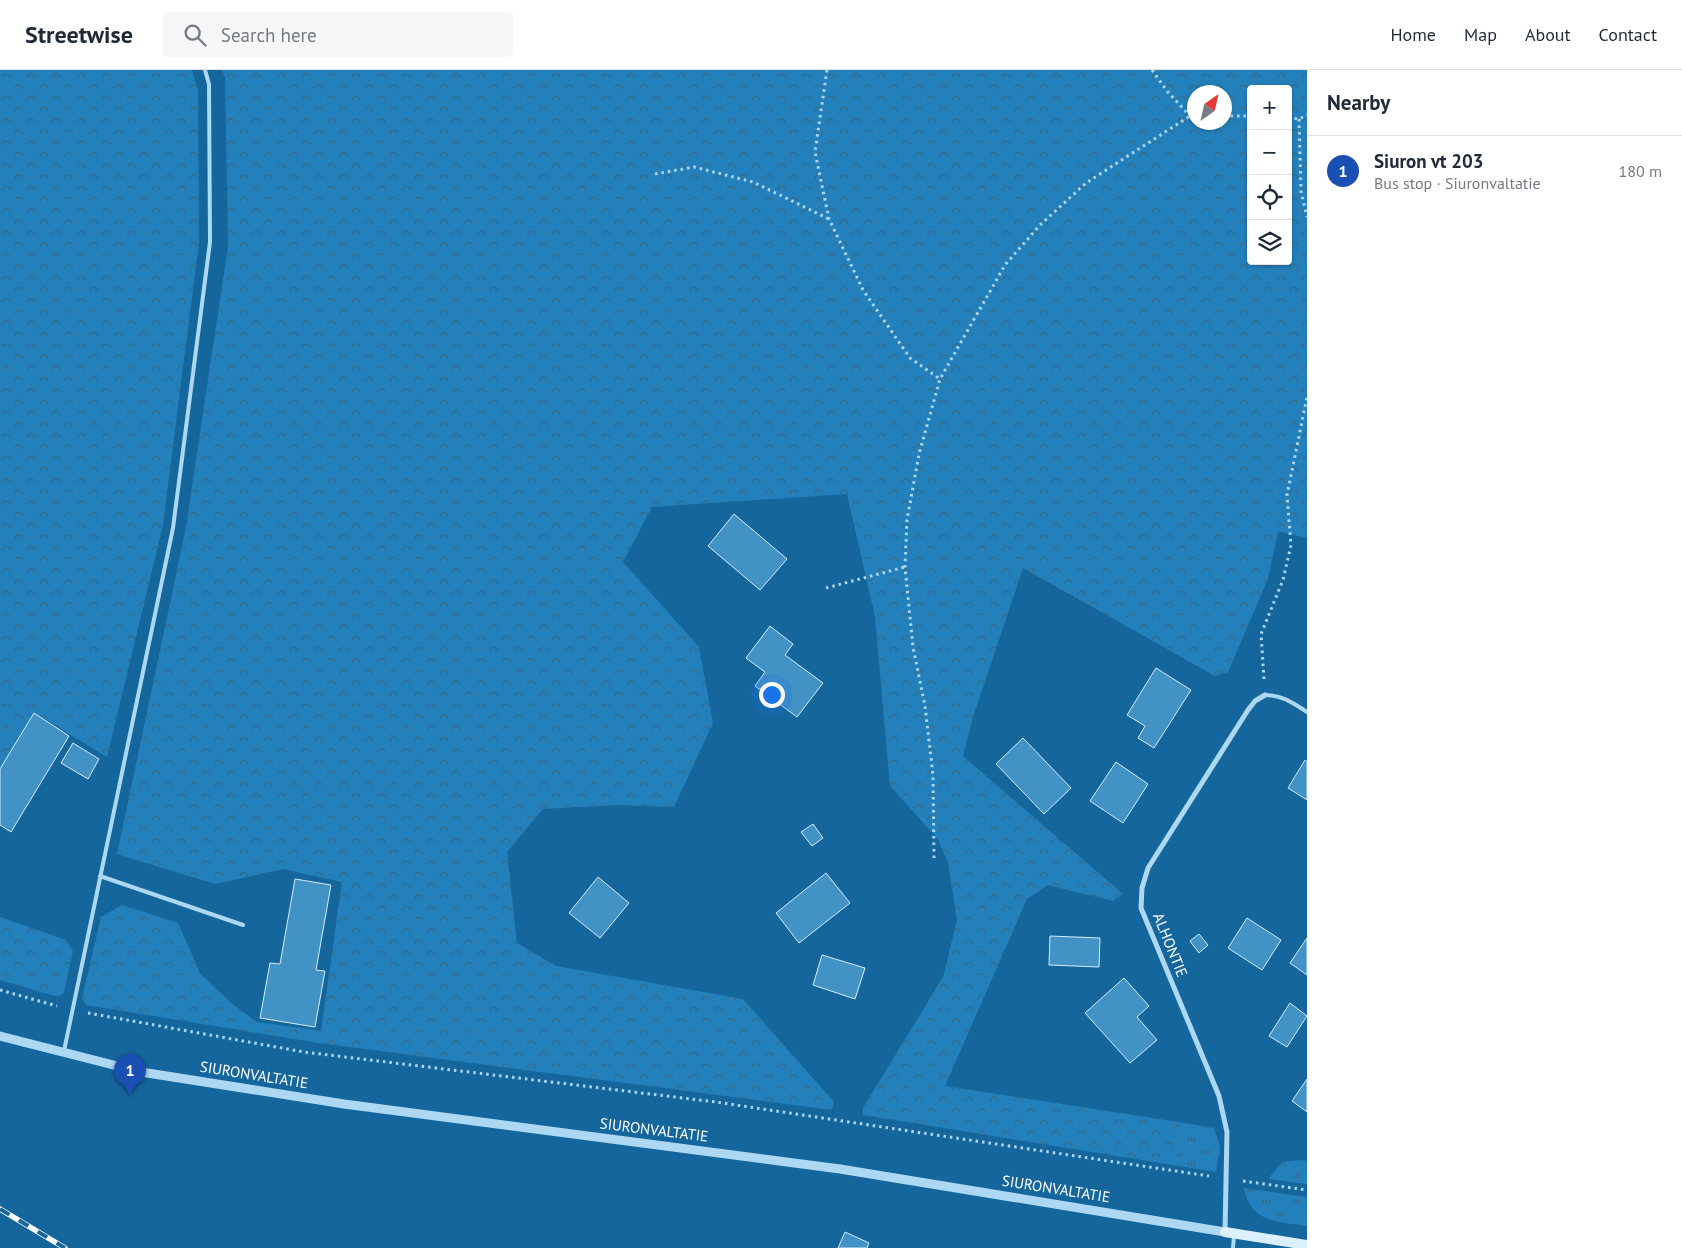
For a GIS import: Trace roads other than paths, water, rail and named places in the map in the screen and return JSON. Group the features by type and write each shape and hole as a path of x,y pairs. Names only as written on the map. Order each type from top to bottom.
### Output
{"main road":[{"name":"SIURONVALTATIE","path":"1229,1232 1307,1245"}],"street":[{"name":"ALHONTIE","path":"1229,1232 1226,1178 1227,1132 1219,1096 1141,908 1142,888 1148,868 1255,701 1264,696"},
{"name":"SIURONVALTATIE","path":"0,1036 141,1072 344,1104 840,1169 1229,1232"}],"lane":[{"path":"63,1053 173,528 210,242 209,84 205,70"},
{"path":"1264,696 1275,695 1286,699 1307,712"},
{"path":"100,876 243,925"},
{"path":"1229,1232 1233,1248"}],"railway":[{"path":"0,1209 65,1248"}],"place":[{"name":"Siuron vt 203","path":"130,1095"}]}
